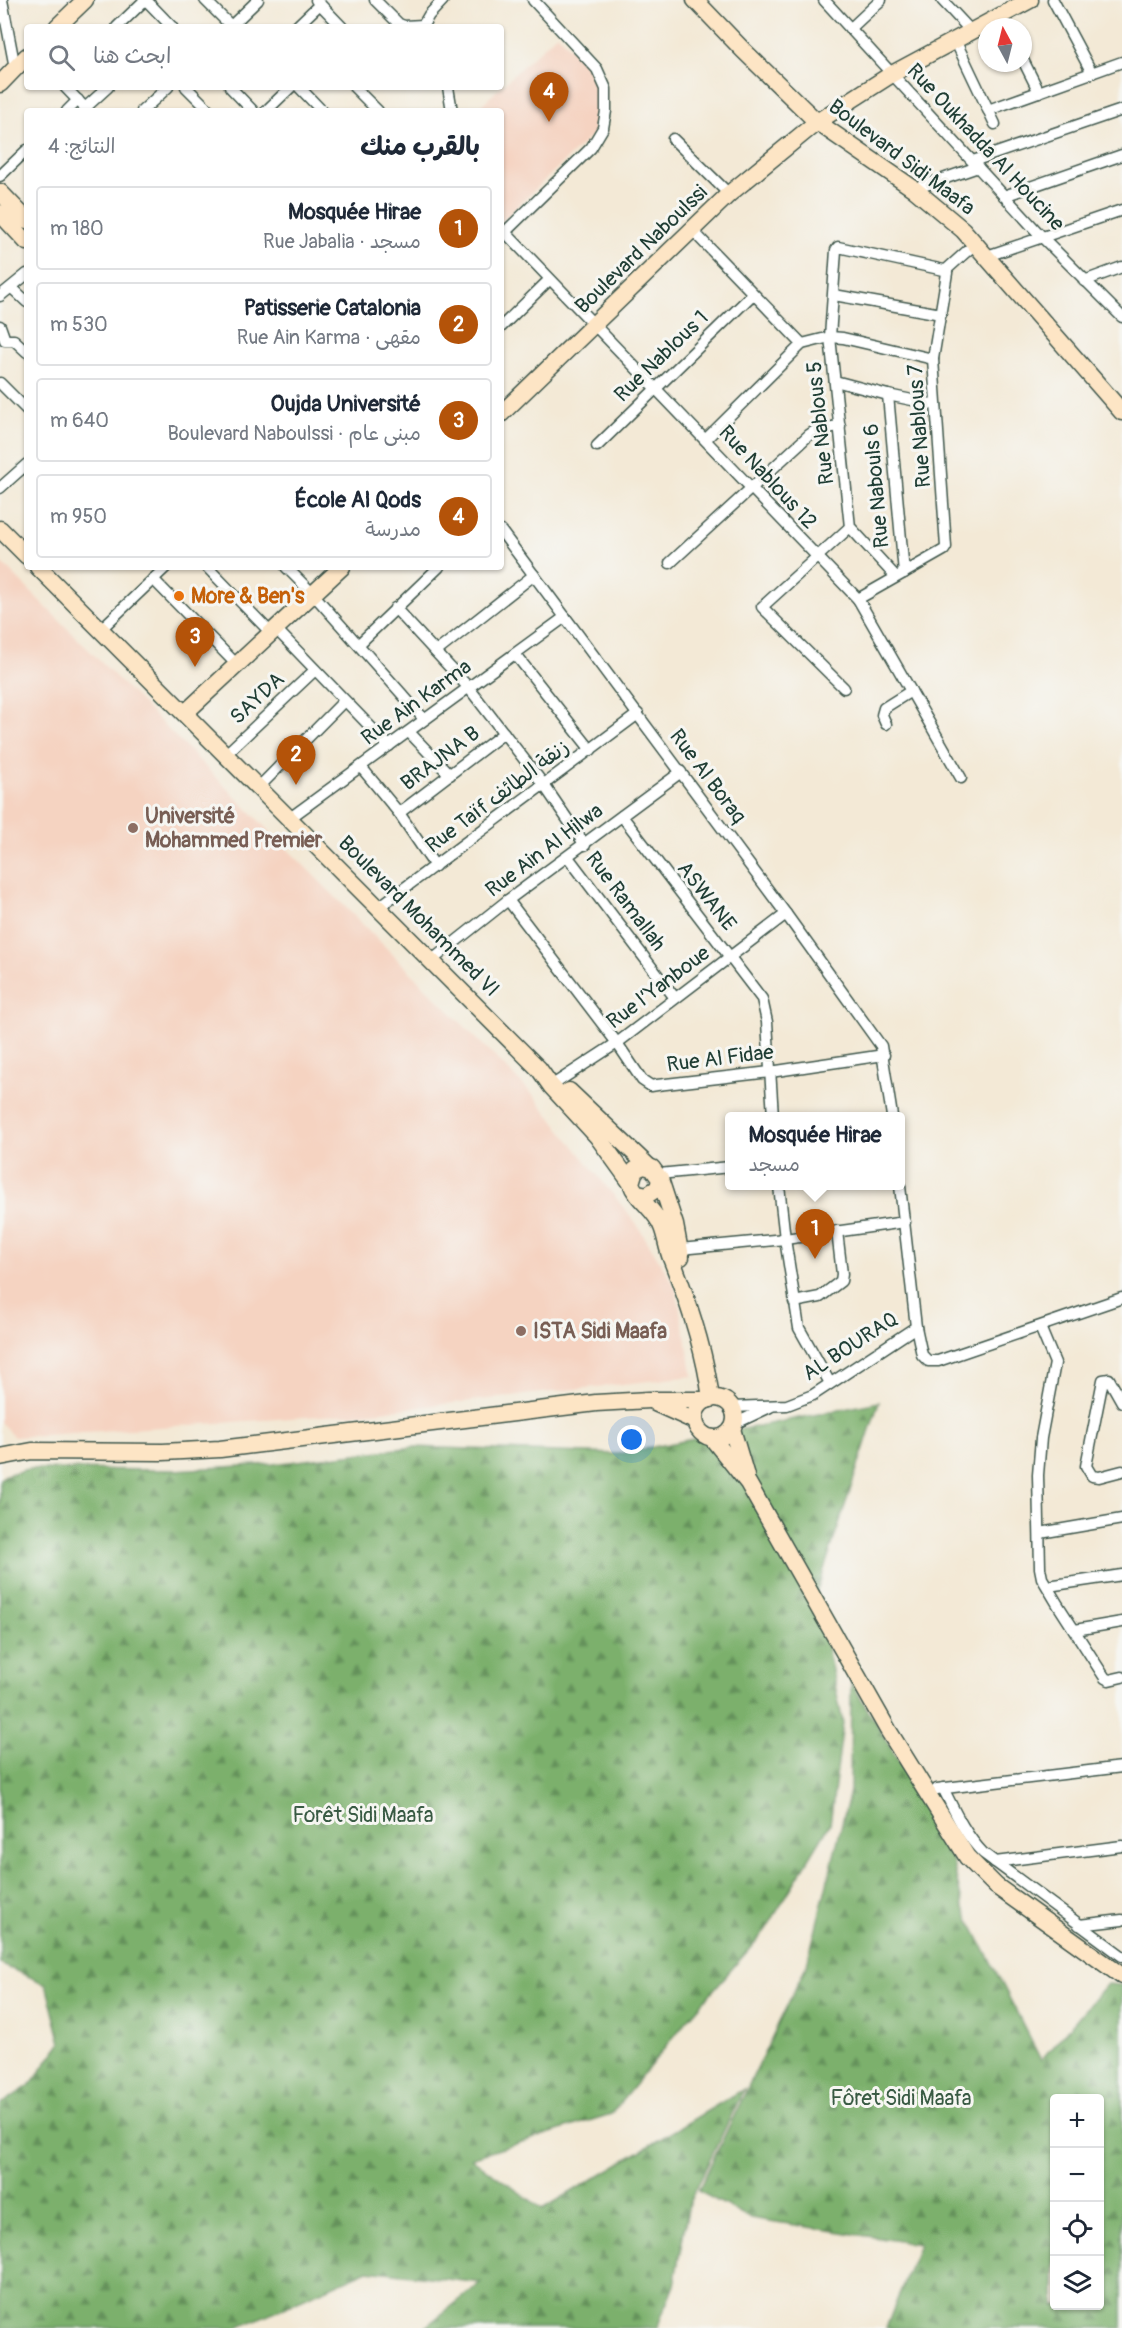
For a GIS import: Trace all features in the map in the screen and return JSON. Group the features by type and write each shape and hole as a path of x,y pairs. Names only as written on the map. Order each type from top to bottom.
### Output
{"street":[{"path":"0,84 21,62 2,0"},
{"path":"60,24 85,0"},
{"path":"120,24 146,0 169,24"},
{"path":"205,0 228,24"},
{"path":"234,24 258,0"},
{"path":"375,0 399,24"},
{"path":"425,24 443,0"},
{"path":"504,233 591,148 603,128 606,111 606,89 597,69 533,0"},
{"name":"Boulevard Sidi Maafa","path":"695,0 742,50 817,122 914,189 976,243 1122,412"},
{"name":"Rue Oukhadda Al Houcine","path":"824,0 1042,237 1122,317"},
{"path":"850,29 881,0"},
{"name":"Boulevard Naboulssi","path":"1008,18 1030,0"},
{"path":"1053,0 1092,73"},
{"path":"945,1 971,32"},
{"path":"299,24 318,2 339,24"},
{"name":"Boulevard Naboulssi","path":"504,411 729,195 817,122 892,74 978,30"},
{"path":"955,40 995,124"},
{"path":"988,110 1122,62"},
{"path":"1029,72 1039,92"},
{"path":"68,90 84,107 104,90"},
{"path":"145,108 164,90"},
{"path":"189,90 205,108"},
{"path":"233,90 250,108"},
{"path":"269,108 289,90"},
{"path":"296,90 318,108"},
{"path":"357,90 375,108"},
{"path":"448,90 452,108"},
{"path":"914,189 1122,110"},
{"path":"673,139 729,195"},
{"path":"0,176 24,153"},
{"path":"1004,196 1122,154"},
{"path":"0,192 24,211"},
{"path":"987,256 1122,210"},
{"path":"0,213 24,239"},
{"path":"692,230 802,344"},
{"name":"Rue Nablous 12","path":"504,235 706,439 858,599 961,778"},
{"path":"946,270 976,243"},
{"name":"Rue Nablous 5","path":"850,526 830,337 837,247 946,270"},
{"path":"1084,281 1122,267"},
{"name":"Rue Nablous 7","path":"900,575 946,547 933,359 946,270"},
{"path":"0,296 24,277"},
{"path":"504,324 549,280"},
{"path":"12,288 24,300"},
{"name":"Rue Nablous 1","path":"597,446 752,294"},
{"path":"834,294 941,314"},
{"path":"0,326 3,343 14,340 24,349"},
{"path":"706,439 802,344 830,337 843,338 933,359"},
{"path":"835,381 936,405"},
{"path":"0,383 24,407"},
{"name":"Rue Nabouls 6","path":"888,395 900,575"},
{"path":"670,563 813,431 840,426"},
{"path":"0,488 24,467"},
{"path":"844,688 762,607 850,526 900,575 858,599"},
{"path":"0,529 24,553"},
{"name":"Rue Al Boraq","path":"504,535 786,914 882,1051"},
{"name":"Boulevard Mohammed VI","path":"41,570 539,1069 656,1173 667,1195 680,1250 685,1291"},
{"path":"210,570 315,670 389,746"},
{"path":"289,570 314,594 424,719"},
{"path":"185,713 275,632 339,570"},
{"path":"359,644 436,570"},
{"path":"100,630 158,572 237,666"},
{"path":"436,652 534,575"},
{"path":"395,608 469,688 544,784 585,845"},
{"name":"Rue Ain Karma","path":"290,818 565,617"},
{"path":"515,654 591,750"},
{"name":"SAYDA","path":"226,754 315,670"},
{"path":"886,724 882,715 884,708 911,691"},
{"path":"259,787 344,701"},
{"name":"Rue Taïf زنقة الطائف","path":"379,907 638,714"},
{"path":"409,732 450,775"},
{"name":"BRAJNA B","path":"399,813 504,733"},
{"path":"361,767 399,813 435,866"},
{"name":"Rue Ain Al Hilwa","path":"431,961 508,900 681,772"},
{"name":"ASWANE","path":"622,816 762,999 767,1022 770,1072"},
{"name":"Rue Ramallah","path":"568,857 675,998"},
{"name":"Rue Al Fidae","path":"508,900 617,1043 642,1080 651,1086 770,1072 882,1051"},
{"name":"Rue l’Yanboue","path":"554,1083 617,1043 786,914"},
{"path":"882,1051 891,1112"},
{"path":"770,1072 773,1112"},
{"name":"Boulevard Mohammed VI","path":"554,1083 597,1136 662,1227 670,1255 685,1291 717,1401"},
{"path":"656,1173 655,1191 647,1195 634,1188 635,1170 656,1173 725,1167"},
{"path":"780,1190 799,1328 830,1383"},
{"name":"AL BOURAQ","path":"772,1406 787,1405 819,1392 916,1327 901,1190"},
{"path":"680,1250 785,1239 905,1222"},
{"path":"794,1302 820,1297 841,1281 837,1231"},
{"path":"916,1327 922,1355 928,1361 933,1362 1122,1298"},
{"path":"1040,1327 1055,1363 1041,1438 1038,1475 1040,1568 1048,1586 1106,1679 1122,1677"},
{"path":"1122,1402 1109,1379 1103,1380 1086,1466 1092,1476 1122,1473"},
{"path":"649,1400 695,1420"},
{"path":"0,1457 32,1451 163,1452 220,1449 540,1409 649,1400 717,1401 772,1406"},
{"path":"717,1401 697,1410 695,1420 702,1434 711,1438 748,1483 888,1730 967,1857 996,1886 1122,1976"},
{"path":"717,1401 735,1415 733,1426 748,1483"},
{"path":"711,1438 722,1437 733,1426 772,1406"},
{"path":"1040,1533 1122,1519"},
{"path":"1048,1586 1122,1575"},
{"path":"1075,1630 1122,1622"},
{"path":"925,1790 1122,1767"},
{"path":"943,1788 975,1845 994,1862 1122,1956"},
{"path":"994,1862 1122,1846"},
{"path":"1079,1925 1122,1920"}],"shaded area":[{"path":"557,34 590,68 602,97 594,133 504,219 504,108 478,108 497,90 504,90 504,84"},
{"name":"Université Mohammed Premier","path":"0,561 533,1095 636,1223 675,1286 693,1376 364,1413 14,1437 0,1422"}],"green space":[{"name":"Forêt Sidi Maafa","path":"879,1402 816,1594 843,1723 830,1824 765,1931 689,2018 611,2114 471,2158 543,2209 744,2089 689,2203 674,2285 657,2328 424,2328 481,2283 368,2270 237,2328 0,2328 0,2105 30,2085 61,2043 46,1984 0,1964 0,1479 28,1469 175,1470 273,1464 414,1447 618,1454"},
{"name":"Fôret Sidi Maafa","path":"851,1682 949,1845 963,1907 1041,2060 1107,1984 1122,1985 1122,2328 886,2328 919,2244 750,2218 698,2191 807,1964 850,1791"}],"place":[{"name":"École Al Qods","path":"549,122"},
{"name":"More & Ben's","path":"179,596"},
{"name":"Oujda Université","path":"195,667"},
{"name":"Patisserie Catalonia","path":"296,785"},
{"name":"Université Mohammed Premier","path":"133,828"},
{"name":"Mosquée Hirae","path":"815,1259"},
{"name":"ISTA Sidi Maafa","path":"521,1331"}]}
